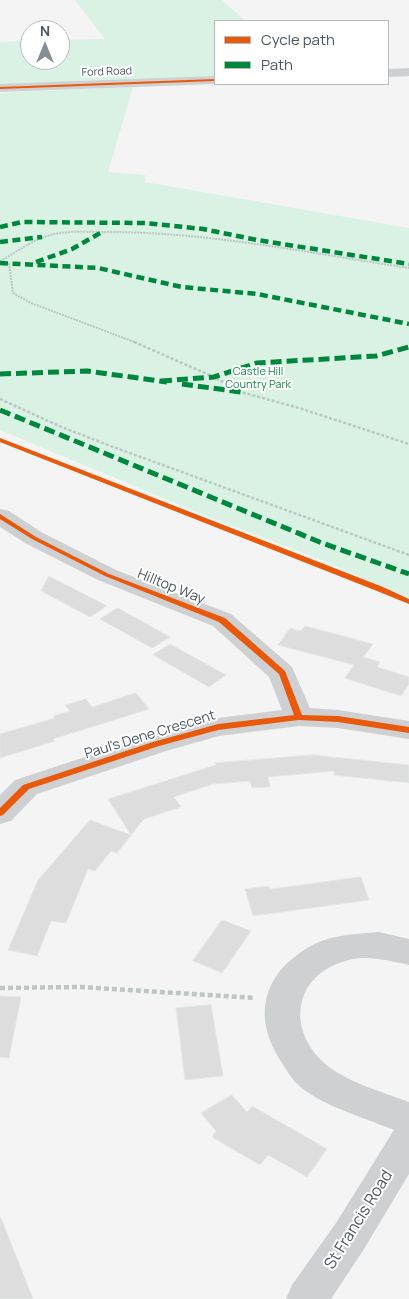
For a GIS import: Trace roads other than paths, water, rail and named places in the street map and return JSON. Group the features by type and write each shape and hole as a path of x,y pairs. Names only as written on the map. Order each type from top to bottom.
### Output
{"street":[{"path":"389,73 409,72"},
{"name":"Ford Road","path":"0,88 214,80"},
{"name":"Hilltop Way","path":"0,516 34,538 107,575 222,620 282,673 299,717"},
{"name":"Paul's Dene Crescent","path":"0,813 13,788 218,727 299,717 338,719 409,730"},
{"path":"409,952 383,946 364,945 343,948 323,954 296,974 286,987 283,1000 282,1026 288,1043 308,1071 342,1091 409,1119"},
{"name":"St Francis Road","path":"307,1299 350,1236 409,1139"}],"park label":[{"name":"Castle Hill Country Park","path":"258,378"}]}
